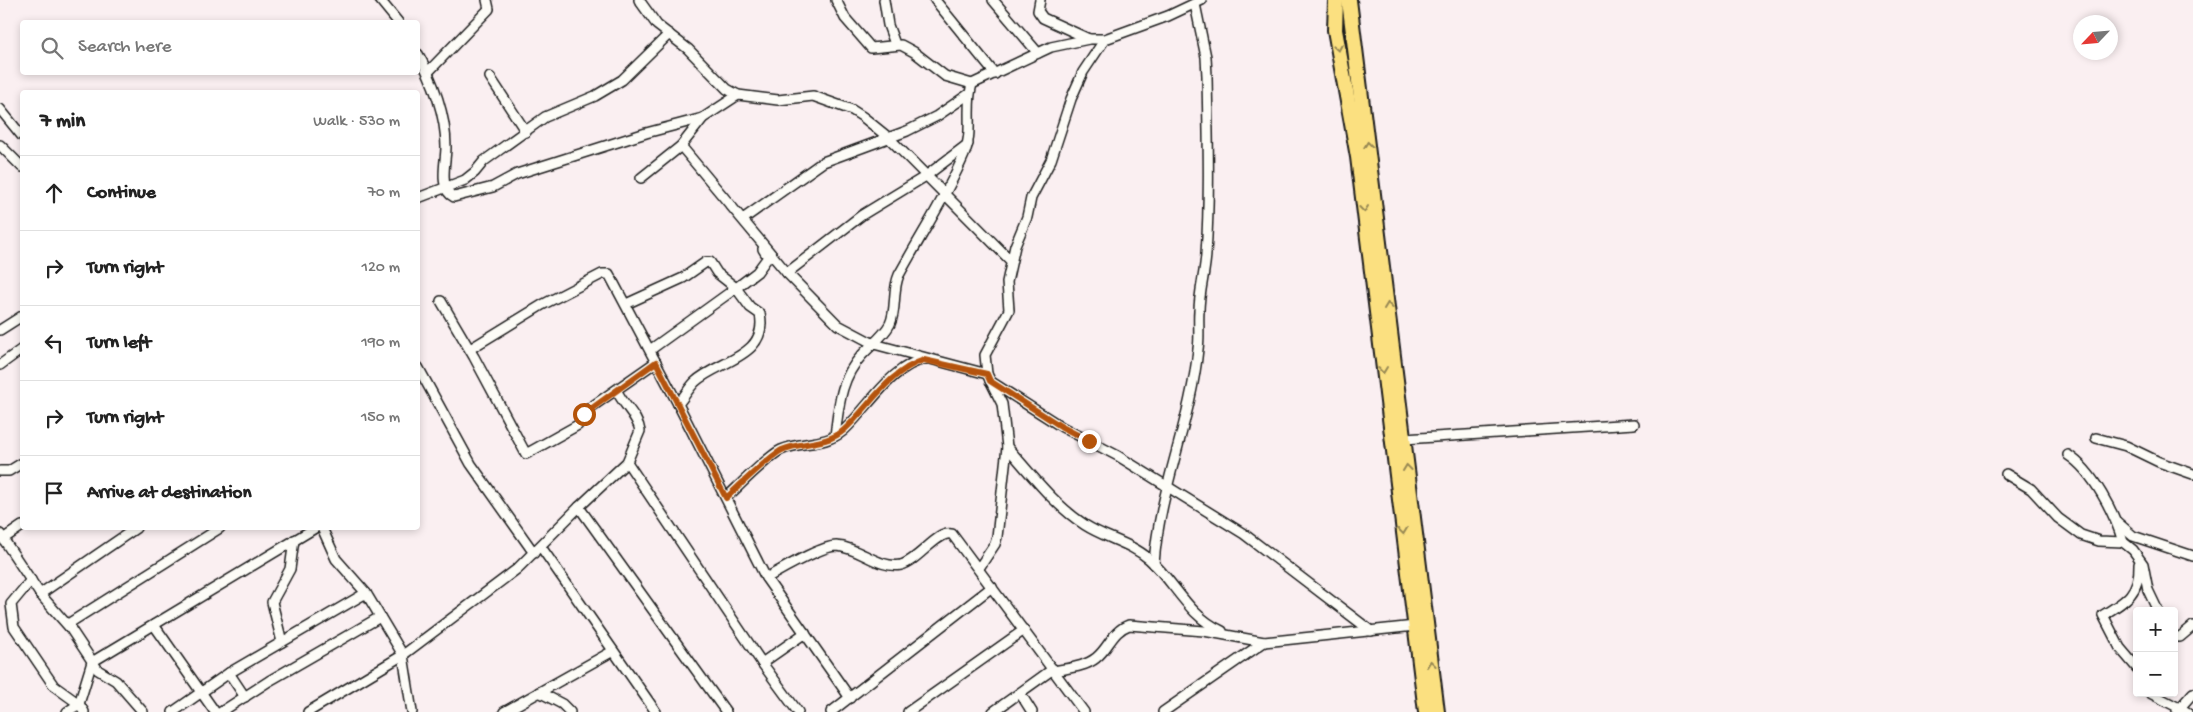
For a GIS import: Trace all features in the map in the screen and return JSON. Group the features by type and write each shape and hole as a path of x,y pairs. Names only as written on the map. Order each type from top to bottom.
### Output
{"main road":[{"path":"1336,0 1335,30 1358,157 1426,712"},
{"path":"1349,0 1437,712"}],"street":[{"path":"380,0 396,20"},
{"path":"428,72 489,9 487,0"},
{"path":"639,0 650,18 688,49 727,89 738,95 778,100 813,96 852,110 888,138 1011,261"},
{"path":"836,0 844,18 867,45 875,48 895,44 914,52 945,76 972,84 1051,47 1089,39 1106,38 1198,2 1207,76 1207,239 1199,311 1198,349 1188,410 1167,485 1154,564"},
{"path":"884,0 888,25 895,44"},
{"path":"936,0 995,74"},
{"path":"993,0 1038,53"},
{"path":"1040,0 1038,11 1043,18 1089,39"},
{"path":"420,197 471,177 484,161 545,117 595,96 622,80 669,34"},
{"path":"979,568 997,537 1007,447 1002,404 988,378 985,355 1009,310 1006,290 1011,261 1027,217 1031,198 1051,160 1071,99 1083,72 1106,38"},
{"path":"420,58 428,72 437,101 446,144 444,188 448,195 454,198 480,191 517,174 646,133 703,118"},
{"path":"490,78 526,132"},
{"path":"835,436 842,385 857,361 874,344 890,322 899,276 946,195 968,144 969,94 972,84"},
{"path":"743,219 823,162 888,138 937,116 969,94"},
{"path":"641,178 681,146 703,118 738,95"},
{"path":"0,109 20,134"},
{"path":"0,144 20,165"},
{"path":"787,273 862,215 926,176 961,147 968,144"},
{"path":"681,146 787,273 838,326 874,344 988,378 1062,427 1167,485 1244,534 1371,631"},
{"path":"650,350 757,272 768,257 752,231"},
{"path":"626,304 683,278 706,262 710,262 718,273 736,288 750,307 760,314 761,320 756,343 731,363 695,382 678,404"},
{"path":"470,350 542,305 602,274 609,274 678,404 766,578 850,698"},
{"path":"441,301 470,350 526,454 578,424 587,410 617,391 656,362"},
{"path":"0,330 20,317"},
{"path":"0,365 20,350"},
{"path":"726,498 781,450 818,443 835,436 845,429 867,403 897,376 916,362 929,359"},
{"path":"420,371 471,464 538,550 656,712"},
{"path":"308,712 403,655 483,596 538,550 579,507 627,462 640,432 637,421 620,399 617,391"},
{"path":"1404,439 1634,424"},
{"path":"2096,438 2126,446 2159,462 2193,474"},
{"path":"1007,447 1070,515 1100,534 1147,557 1194,612 1213,627 1233,636"},
{"path":"2068,455 2078,461 2117,522 2123,542 2133,550 2143,564 2148,590 2156,607"},
{"path":"627,462 762,663 798,712"},
{"path":"0,471 9,471 20,463"},
{"path":"2006,474 2031,489 2058,518 2081,535 2099,541 2123,542"},
{"path":"579,507 726,712"},
{"path":"2117,522 2133,536 2193,556"},
{"path":"20,527 2,536 30,580 70,628 102,674 116,681 143,712"},
{"path":"40,594 133,530"},
{"path":"70,628 71,622 78,617 217,530"},
{"path":"67,712 79,704 92,662 312,530"},
{"path":"323,530 336,559 366,593 403,655 412,712"},
{"path":"766,578 834,546 856,551 885,564 905,564 943,534 949,533 954,535 1084,712"},
{"path":"282,642 272,602 290,569 294,540"},
{"path":"2133,550 2139,564 2136,589 2130,597 2103,615 2120,648 2133,663"},
{"path":"30,580 11,604 14,628 54,686 79,704 84,712"},
{"path":"831,712 992,588"},
{"path":"173,712 229,673 366,593"},
{"path":"221,712 380,617"},
{"path":"154,624 215,712"},
{"path":"993,712 1054,670 1087,663 1094,659 1117,631 1128,625 1204,631 1264,642 1415,626"},
{"path":"2178,637 2193,626"},
{"path":"908,712 1024,630"},
{"path":"762,663 805,633"},
{"path":"1164,712 1264,642"},
{"path":"504,712 613,651"},
{"path":"229,673 244,697"},
{"path":"539,692 562,704 570,712"},
{"path":"1020,693 1032,712"},
{"path":"2157,697 2181,711 2193,693"},
{"path":"518,703 523,712"}],"route":[{"path":"584,414 656,362 726,498 781,450 818,443 841,432 867,403 897,376 916,362 929,359 987,374 990,381 1032,406 1062,427 1089,441"}]}
